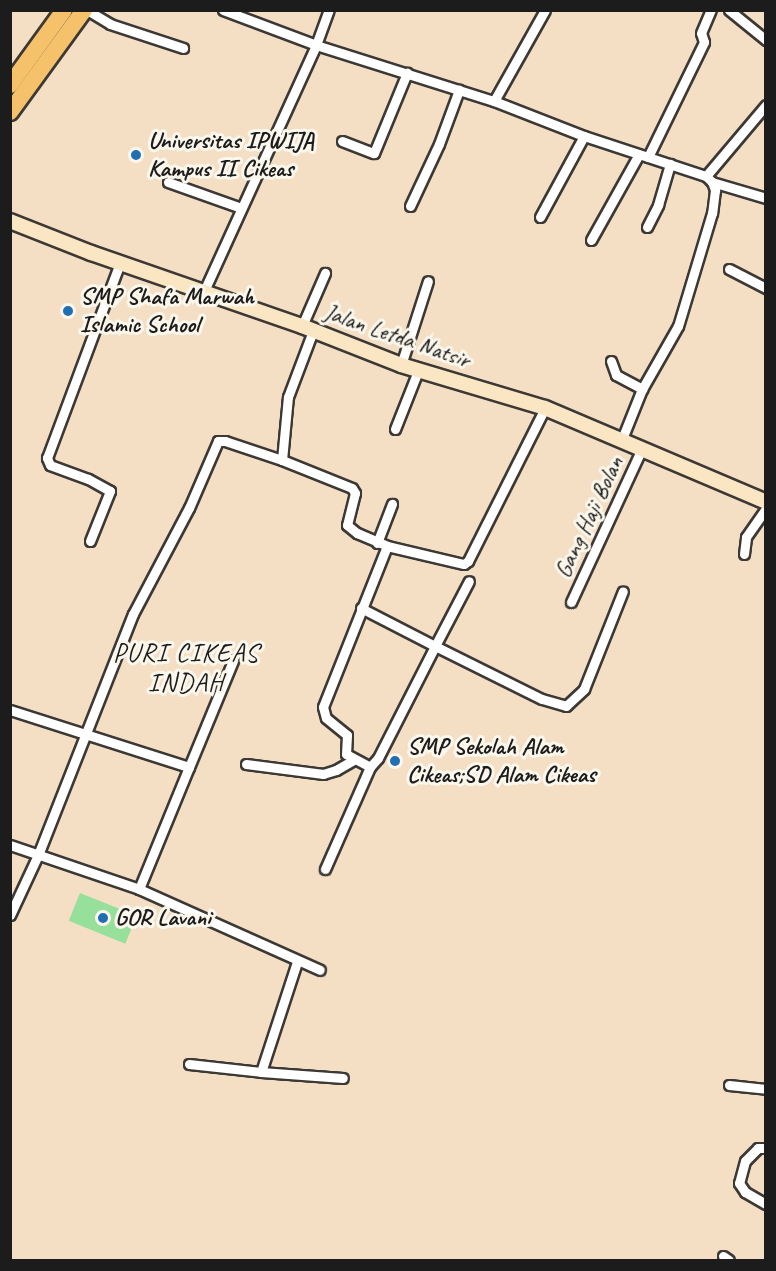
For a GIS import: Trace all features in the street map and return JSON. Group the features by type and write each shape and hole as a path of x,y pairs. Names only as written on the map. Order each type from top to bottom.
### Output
{"highway":[{"path":"10,85 64,10"},
{"path":"10,112 86,10"}],"main road":[{"name":"Jalan Letda Natsir","path":"10,220 120,263 307,328 418,371 545,408 765,502"}],"street":[{"path":"86,10 110,24 183,48"},
{"path":"224,10 316,45 494,101 584,136 765,198"},
{"path":"204,291 316,45 329,10"},
{"path":"494,101 545,10"},
{"path":"591,240 643,155 704,42 701,33 711,10"},
{"path":"729,10 765,40"},
{"path":"342,141 374,153 407,73"},
{"path":"411,206 439,144 459,90"},
{"path":"709,179 765,105"},
{"path":"540,217 584,136"},
{"path":"647,227 661,198 670,164"},
{"path":"622,439 642,389 678,326 712,213 715,190 709,179"},
{"path":"168,183 241,208"},
{"path":"90,541 110,491 88,479 50,465 47,458 120,263"},
{"path":"729,269 765,288"},
{"path":"282,460 288,397 325,273"},
{"path":"401,365 428,281"},
{"path":"611,361 616,375 642,389"},
{"path":"395,429 418,371"},
{"path":"10,915 38,855 133,614 189,508 216,444 225,441 282,460 354,489 347,527 377,543 466,563 545,408"},
{"name":"Gang Haji Bolan","path":"571,602 642,448"},
{"path":"377,543 392,504"},
{"path":"744,554 746,537 765,508"},
{"path":"370,767 353,760 346,754 347,735 326,718 322,707 387,546"},
{"path":"325,869 370,767 378,758 469,581"},
{"path":"361,608 542,699 566,706 584,689 623,591"},
{"path":"139,889 233,661"},
{"path":"10,710 189,768"},
{"path":"246,764 323,774 353,760"},
{"path":"10,845 139,889 297,962 320,970"},
{"path":"261,1072 297,962"},
{"path":"189,1064 343,1078"},
{"path":"729,1085 765,1089"},
{"path":"765,1148 758,1148 745,1161 739,1183 744,1192 765,1204"}],"green space":[{"name":"GOR Lavani","path":"80,893 137,916 125,944 69,921"}],"place":[{"name":"Universitas IPWIJA Kampus II Cikeas","path":"136,155"},
{"name":"SMP Shafa Marwah Islamic School","path":"68,311"},
{"name":"SMP Sekolah Alam Cikeas;SD Alam Cikeas","path":"395,761"},
{"name":"GOR Lavani","path":"103,918"}],"district":[{"name":"PURI CIKEAS INDAH","path":"186,668"}]}
